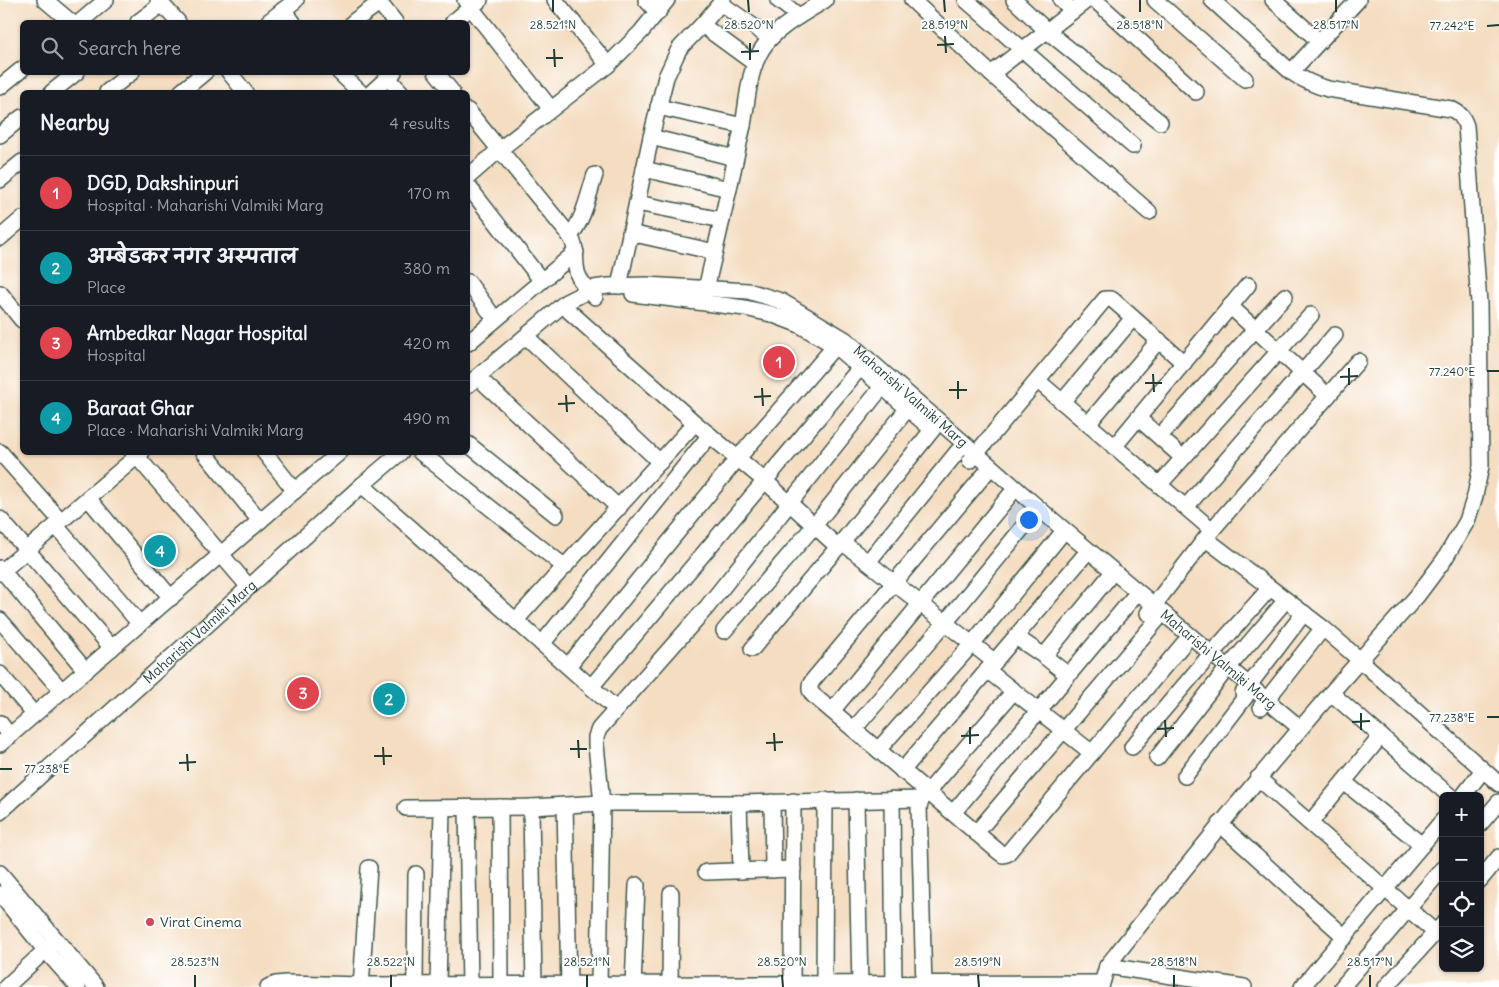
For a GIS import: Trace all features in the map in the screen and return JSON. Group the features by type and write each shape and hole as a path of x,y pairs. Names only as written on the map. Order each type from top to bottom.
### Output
{"street":[{"path":"45,0 69,20"},
{"path":"270,20 296,0"},
{"path":"555,0 608,65"},
{"path":"646,0 658,13"},
{"path":"470,175 499,150 608,65 642,32 667,0"},
{"path":"778,0 799,16"},
{"path":"706,289 743,126 754,63 770,38 799,16 825,0"},
{"path":"912,0 991,74 1149,212"},
{"path":"966,0 1133,146"},
{"path":"1014,0 1047,31 1160,122"},
{"path":"1061,0 1072,11"},
{"path":"991,74 1087,0"},
{"path":"1095,0 1196,92"},
{"path":"1155,0 1245,79"},
{"path":"268,987 286,983 361,986 415,984 438,986 569,986 599,984 633,986 670,984 1101,985 1107,966 1220,824 1296,732 1416,596 1444,560 1467,521 1482,466 1478,303 1464,118 1451,109 1328,89 1302,80 1212,0"},
{"path":"1273,0 1319,42"},
{"path":"1291,72 1358,0"},
{"path":"82,20 103,1"},
{"path":"140,20 160,2 176,20"},
{"path":"356,20 378,2 393,20"},
{"path":"619,286 658,107 670,66 679,49 722,2 770,38"},
{"path":"455,20 472,3 551,110"},
{"path":"283,10 291,20"},
{"path":"702,25 754,63"},
{"path":"0,87 20,71"},
{"path":"54,90 73,75"},
{"path":"110,90 128,75"},
{"path":"183,90 202,75"},
{"path":"230,75 238,90"},
{"path":"342,75 358,90"},
{"path":"374,90 391,75 400,90"},
{"path":"438,75 450,90"},
{"path":"658,107 743,126"},
{"path":"470,114 570,236 574,242 579,276 592,294"},
{"path":"0,135 20,119"},
{"path":"651,137 735,158"},
{"path":"0,180 20,164"},
{"path":"644,170 729,189"},
{"path":"570,236 581,218 595,175"},
{"path":"470,177 541,280"},
{"path":"637,203 722,220"},
{"path":"0,238 20,222"},
{"path":"630,234 715,252"},
{"path":"470,341 576,252"},
{"path":"1114,447 1248,284"},
{"path":"470,285 495,319"},
{"name":"Maharishi Valmiki Marg","path":"470,395 569,311 592,294 594,288 646,286 748,291 781,301 846,340 968,455 1225,672 1246,692 1264,704 1296,732"},
{"name":"Maharishi Valmiki Marg","path":"470,383 566,302 592,294 622,292 746,308 771,314 800,325 835,346 932,429 968,455 985,474 1132,599 1153,613 1184,643 1208,658"},
{"path":"0,293 20,318"},
{"path":"1160,436 1285,296"},
{"path":"868,562 1038,381 1105,299 1114,301 1184,363"},
{"path":"1230,306 1328,396"},
{"path":"569,311 695,423 765,480 814,526 868,562 972,644 1014,691 1092,753"},
{"path":"1159,485 1311,315"},
{"path":"1062,402 1134,318"},
{"path":"1186,507 1335,334"},
{"path":"1088,424 1158,340"},
{"path":"532,342 660,462"},
{"path":"568,666 738,458 835,346"},
{"path":"976,833 1063,730 1153,613 1209,535 1358,361"},
{"path":"591,687 860,368"},
{"path":"1038,381 1186,507 1209,535 1270,588 1324,628 1499,784"},
{"path":"484,383 619,508"},
{"path":"599,984 602,803 596,737 599,729 707,607 882,387"},
{"path":"724,631 814,526 908,408"},
{"path":"1138,418 1183,458"},
{"path":"516,620 695,423"},
{"path":"752,649 840,545 932,429"},
{"path":"542,644 710,435"},
{"path":"470,446 556,515"},
{"path":"86,671 1,570 59,523 136,455"},
{"path":"138,455 246,584"},
{"path":"206,455 260,521"},
{"path":"266,455 295,491"},
{"path":"0,724 5,740 295,491 334,455"},
{"name":"Maharishi Valmiki Marg","path":"0,812 387,455"},
{"name":"Maharishi Valmiki Marg","path":"0,799 163,651 246,584 398,455"},
{"path":"424,455 565,567"},
{"path":"3,461 59,523 140,624"},
{"path":"985,474 810,686 813,695 902,771 925,796 953,814 1003,855 1007,854 1184,643"},
{"path":"362,485 616,709"},
{"path":"832,711 1010,495"},
{"path":"88,498 171,598"},
{"path":"854,729 945,623 1033,515"},
{"path":"0,519 112,648"},
{"path":"878,750 972,644 1059,537"},
{"path":"902,771 1083,557"},
{"path":"1044,656 1108,578"},
{"path":"1132,747 1270,588"},
{"path":"953,814 1132,599"},
{"path":"1157,758 1225,672 1286,600"},
{"path":"1185,776 1304,613"},
{"path":"0,620 62,691"},
{"path":"1264,704 1324,628"},
{"path":"1016,637 1068,674"},
{"path":"0,674 34,714"},
{"path":"924,985 919,814 925,796 1014,691"},
{"path":"1331,693 1445,792"},
{"path":"1310,823 1382,736"},
{"path":"1466,792 1483,770"},
{"path":"1258,778 1408,909 1439,929 1386,987"},
{"path":"1344,782 1422,846"},
{"path":"406,808 531,807 602,803 739,803 892,799 925,796"},
{"path":"892,799 894,985"},
{"path":"824,800 824,984"},
{"path":"856,800 860,985"},
{"path":"792,985 793,801"},
{"path":"772,802 773,870"},
{"path":"1484,819 1499,802"},
{"path":"739,803 741,871"},
{"path":"565,805 569,986"},
{"path":"500,807 501,986"},
{"path":"531,807 534,986"},
{"path":"438,986 442,808"},
{"path":"467,808 470,986"},
{"path":"1220,824 1345,937"},
{"path":"1302,987 1439,825"},
{"path":"1484,875 1499,857"},
{"path":"361,986 369,868"},
{"path":"706,872 793,869"},
{"path":"0,873 78,987"},
{"path":"1342,987 1439,873"},
{"path":"415,984 416,874"},
{"path":"633,986 637,885"},
{"path":"670,984 671,893"},
{"path":"0,894 96,987"},
{"path":"13,985 51,945"},
{"path":"1107,966 1244,987"}],"place":[{"name":"DGD, Dakshinpuri","path":"779,362"},
{"name":"Baraat Ghar","path":"160,551"},
{"name":"Ambedkar Nagar Hospital","path":"303,693"},
{"name":"अम्बेडकर नगर अस्पताल","path":"389,699"},
{"name":"Virat Cinema","path":"150,922"}]}
